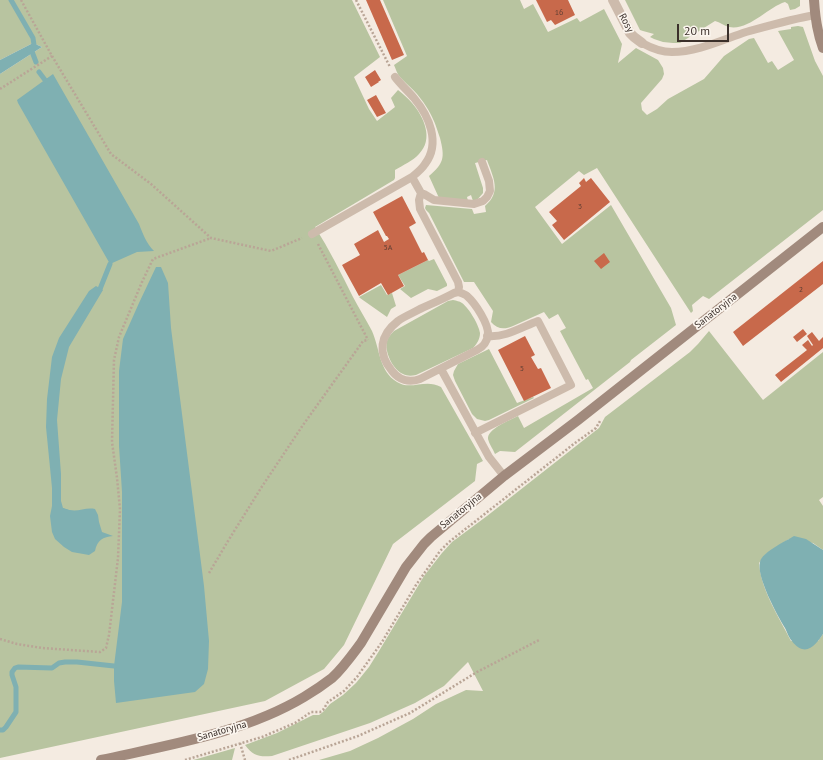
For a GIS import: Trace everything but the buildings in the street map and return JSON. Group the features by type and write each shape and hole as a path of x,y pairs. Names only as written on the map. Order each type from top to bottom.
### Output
{"street":[{"name":"Rosy","path":"613,0 630,33 642,43"},
{"path":"814,0 814,15 818,35 823,48"},
{"name":"Sanatoryjna","path":"101,760 176,744 255,721 289,706 320,687 348,660 361,643 406,567 424,544 446,523 823,227"}],"lane":[{"path":"642,43 663,51 687,51 746,32 814,15"},
{"path":"312,234 412,177 425,164 429,157 432,149 433,138 429,122 414,97 395,77"},
{"path":"412,177 421,193 434,200 474,204 479,203 487,197 490,191 489,181 482,162"},
{"path":"421,193 419,200 420,209 458,282 458,292"},
{"path":"458,292 467,296 476,307 484,321 488,331 488,336 485,344 481,348 415,381 402,379 394,373 384,358 382,352 382,342 384,336 391,327 400,320 458,292"},
{"path":"476,433 571,384 538,320 505,334 488,336"},
{"path":"441,369 489,457 504,476"}],"path":[{"path":"21,0 110,154 151,184 211,238 271,250 312,234 368,340"},
{"path":"356,0 395,77"},
{"path":"0,89 52,56"},
{"path":"0,639 17,644 42,648 100,652 106,648 109,635 118,558 120,509 112,442 114,360 119,337 153,259 211,238"},
{"path":"209,573 256,495 303,425 363,341 374,340 382,342"},
{"path":"185,760 262,737 295,723 311,712 320,712 323,710 328,702 344,691 370,660 416,584 440,551 449,542 596,428 602,416"},
{"path":"289,760 358,736 410,713 477,672 539,640"},
{"path":"234,727 245,760"}],"green space":[{"path":"0,0 352,0 380,57 354,77 369,109 377,121 395,107 391,98 398,90 410,101 420,115 426,128 426,142 417,156 395,170 394,180 315,227 372,331 383,366 387,372 397,382 402,384 429,384 441,387 483,461 477,464 475,481 393,544 344,645 324,669 265,701 0,758 0,74 42,47 33,43 0,60"},
{"path":"383,0 520,0 524,9 533,4 548,32 577,18 580,22 604,9 622,44 618,63 636,48 658,60 663,68 664,74 662,79 641,103 642,110 647,115 657,109 668,99 704,79 724,56 749,39 754,38 768,63 772,61 778,70 794,60 778,31 791,29 791,27 803,27 815,61 823,76 823,210 709,299 703,296 692,305 693,311 691,313 597,168 584,175 579,171 535,207 562,244 611,205 671,308 676,325 515,452 500,451 495,454 488,439 489,435 495,428 518,416 524,428 593,388 588,379 586,380 560,331 566,328 558,314 549,319 544,312 510,327 498,327 491,322 493,311 474,282 464,282 429,213 425,208 426,205 472,209 474,214 486,212 485,206 493,195 495,184 487,160 475,163 483,188 483,193 477,200 473,201 471,195 467,197 468,201 439,198 429,176 438,167 442,160 443,155 440,138 434,120 425,105 415,92 399,76 394,65 407,56"},
{"path":"625,0 800,0 800,6 790,10 788,4 785,2 751,22 736,27 729,27 715,21 680,43 673,43 654,39 650,37 654,34 640,30"},
{"path":"434,259 447,286 437,291 428,289 411,298 400,289 405,286 398,275 428,260"},
{"path":"381,285 387,295 392,293 396,306 391,309 387,317 359,297"},
{"path":"453,300 465,305 476,321 480,333 476,345 473,348 416,375 411,376 399,372 388,355 386,345 390,336 394,331 448,301"},
{"path":"709,331 763,400 823,352 823,497 819,500 823,506 823,550 813,543 789,539 766,554 759,563 760,573 767,593 791,641 818,641 823,634 823,760 319,760 350,751 378,738 413,719 436,704 466,690 483,691 468,662 444,686 415,703 370,723 272,756 257,755 248,749 245,745 277,733 313,715 319,715 330,704 343,695 356,683 369,667 424,576 452,542 599,428 605,417 690,352"},
{"path":"489,349 517,403 533,397 534,398 485,421 477,419 472,414 453,375 458,364"},
{"path":"235,748 232,760 193,760 197,759"}],"water":[{"path":"33,43 42,47 0,74 0,60"},
{"path":"53,74 139,224 143,235 154,251 137,252 110,264 18,103 17,100"},
{"path":"156,267 161,267 168,283 171,328 204,586 209,641 208,669 204,684 195,692 116,703 114,666 122,602 122,492 119,446 119,371 123,339"},
{"path":"96,286 103,290 69,347 61,379 57,420 61,474 61,501 63,508 69,510 95,509 102,532 113,536 106,537 101,540 97,544 95,551 89,555 72,552 55,539 52,532 50,516 52,506 52,488 46,427 47,399 52,357 59,338 89,291"},
{"path":"794,536 806,539 823,550 823,634 809,649 798,647 789,637 768,595 761,576 760,562 765,554"}],"waterway":[{"path":"11,0 33,38 34,45 32,48"},
{"path":"29,50 31,49 36,62"},
{"path":"39,72 45,80"},
{"path":"100,289 110,264"},
{"path":"0,730 3,730 6,727 16,712 16,687 12,675 15,668 52,668 59,663 65,662 114,666"}]}
